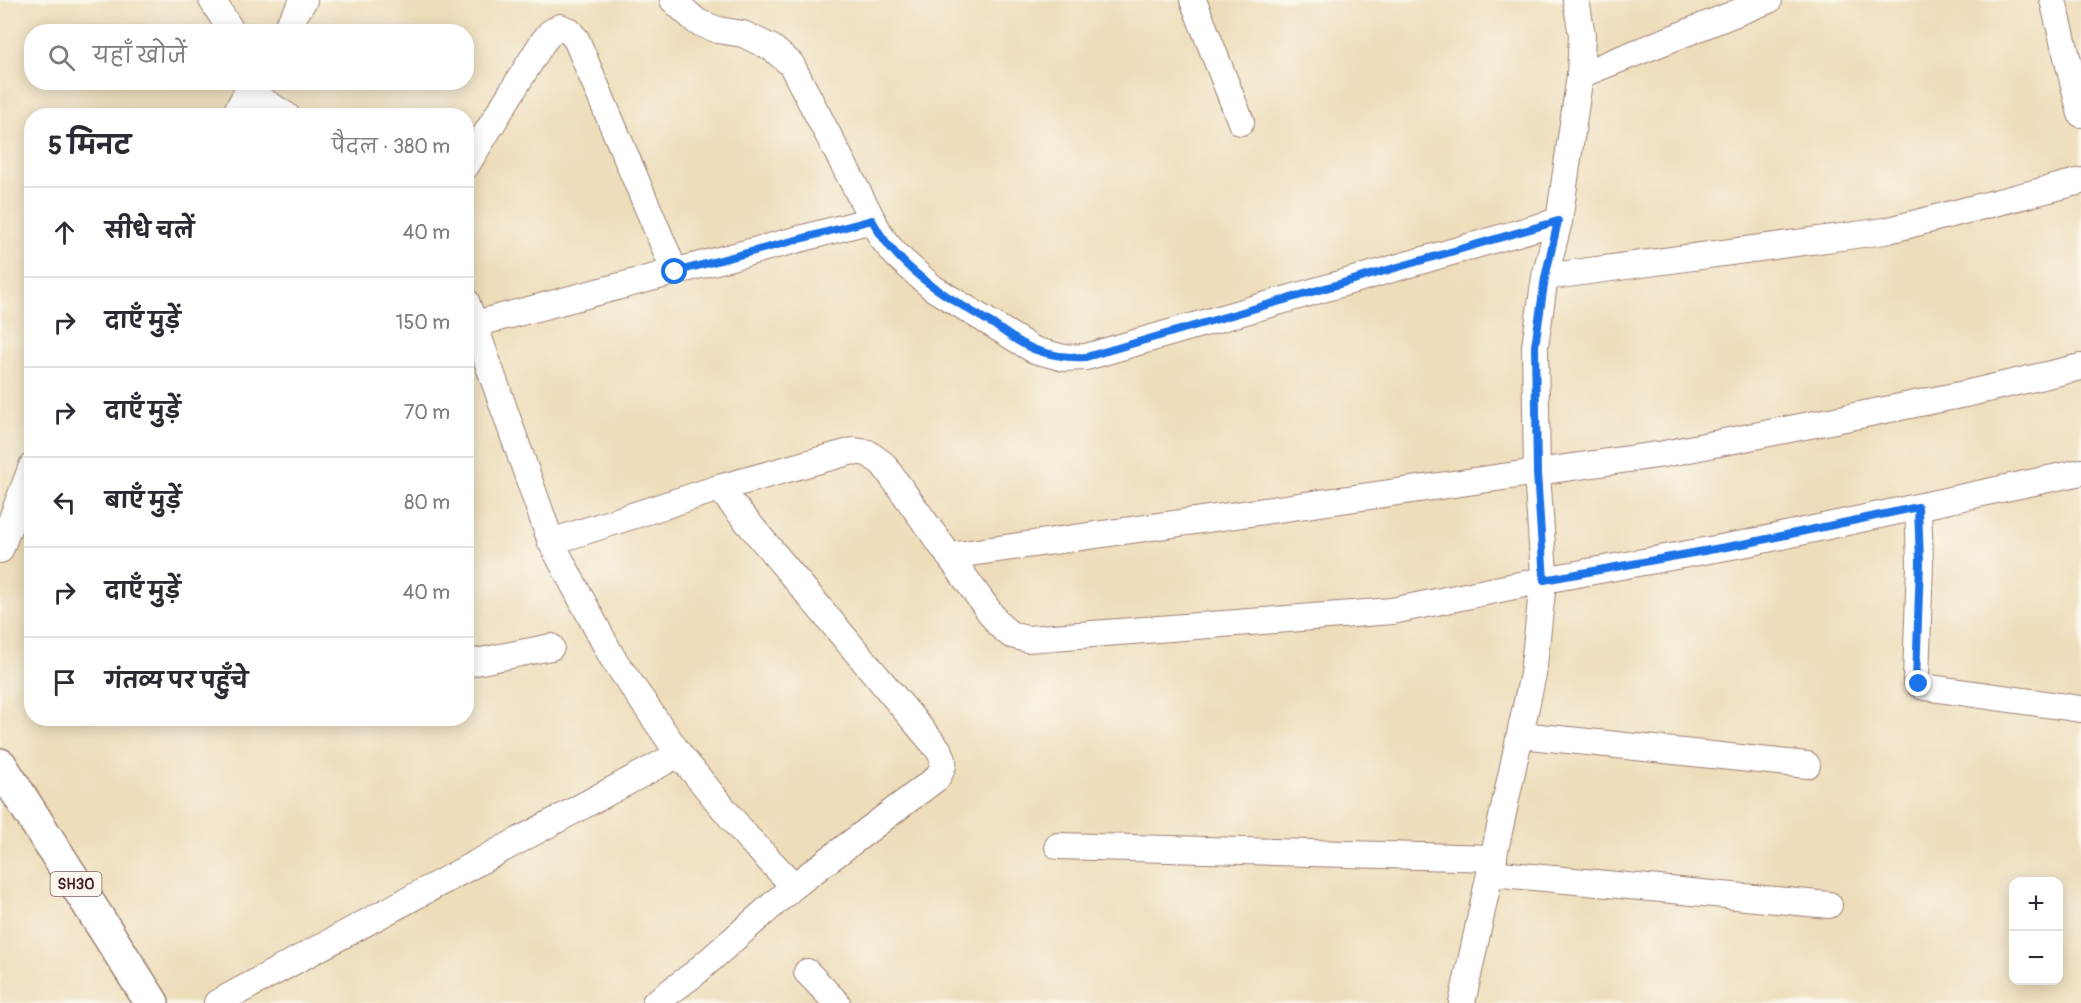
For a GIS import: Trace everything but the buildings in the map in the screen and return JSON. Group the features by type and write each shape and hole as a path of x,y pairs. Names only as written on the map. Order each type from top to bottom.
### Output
{"main road":[{"name":"SH30","path":"0,765 152,1003"}],"street":[{"path":"212,0 227,24"},
{"path":"289,24 304,0"},
{"path":"673,0 697,21 718,30 743,34 772,48 791,64 872,220 882,238 896,255 933,288 1034,350 1064,358 1086,357 1558,221"},
{"path":"1193,0 1241,122"},
{"path":"1462,1003 1533,674 1544,580 1537,473 1535,346 1545,278 1558,221 1580,75 1582,35 1576,0"},
{"path":"1580,75 1768,0"},
{"path":"2056,1 2079,102"},
{"path":"474,153 542,43 550,33 560,27 570,30 576,39 675,272"},
{"path":"238,108 248,90"},
{"path":"254,90 276,108"},
{"path":"1545,278 1885,231 2081,181"},
{"path":"474,311 675,272 872,220"},
{"path":"474,321 551,542 612,657 679,754 747,837 794,886"},
{"path":"949,555 1664,454 1953,396 2081,367"},
{"path":"551,542 719,488 853,452 868,453 883,464 999,625 1011,636 1027,639 1392,611 1544,580 1748,543 2081,472"},
{"path":"0,550 24,487"},
{"path":"655,1003 694,974 794,886 937,778 944,768 944,758 719,488"},
{"path":"1918,507 1920,562 1916,679 1919,684 1924,687 2081,709"},
{"path":"474,662 551,647"},
{"path":"1521,735 1807,765"},
{"path":"217,1003 679,754"},
{"path":"1058,846 1492,866 1829,905"},
{"path":"807,972 837,1003"}],"route":[{"path":"675,272 872,220 882,238 896,255 933,288 1034,350 1064,358 1086,357 1558,221 1545,278 1535,346 1537,473 1544,580 1748,543 1918,507 1920,562 1916,679 1919,684"}]}
